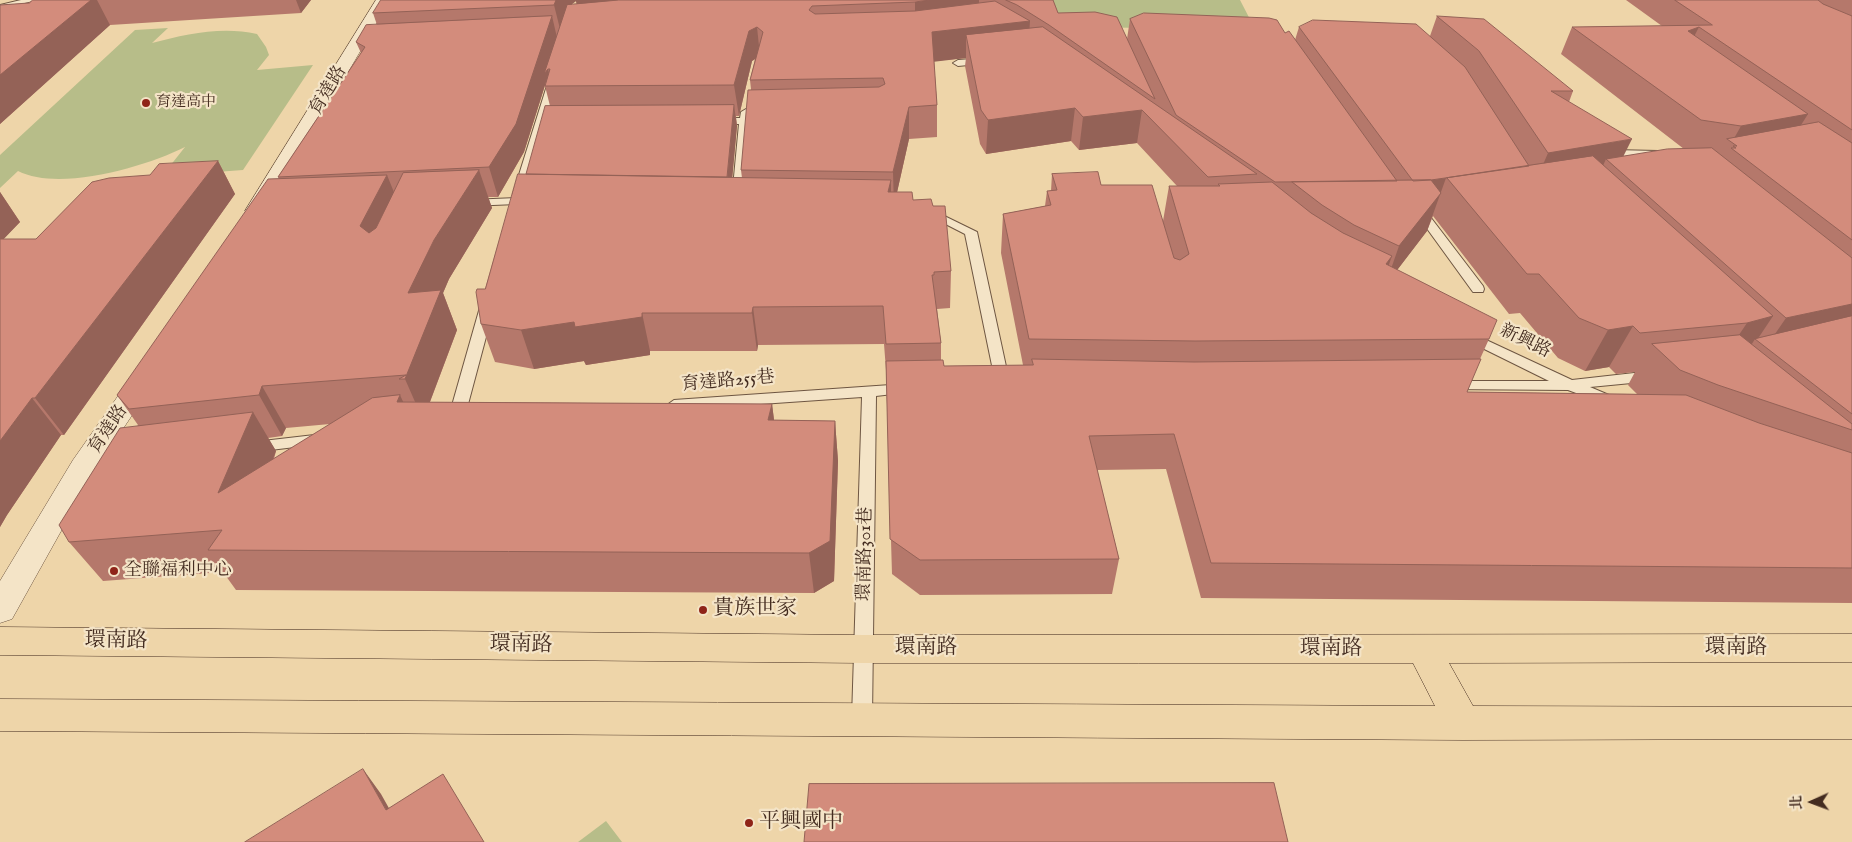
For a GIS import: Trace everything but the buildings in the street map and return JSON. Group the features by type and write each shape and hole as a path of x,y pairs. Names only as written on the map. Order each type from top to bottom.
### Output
{"main road":[{"name":"環南路","path":"0,640 864,649 1424,650 1852,648"},
{"path":"1424,650 1463,724"},
{"path":"0,715 862,718 1463,724 1852,723"}],"street":[{"name":"育達路","path":"255,218 360,46 383,0"},
{"name":"育達路","path":"0,610 93,466 161,352"}],"lane":[{"path":"0,6 32,0"},
{"path":"958,63 995,60"},
{"path":"512,218 546,122 559,65"},
{"path":"737,210 750,98"},
{"path":"707,121 748,118"},
{"path":"1595,140 1610,153 1668,155"},
{"path":"460,204 517,201 546,206"},
{"path":"912,211 931,211 971,232 1003,386"},
{"path":"1421,212 1478,289"},
{"path":"455,423 491,292"},
{"name":"新興路","path":"1462,333 1570,385 1625,406"},
{"path":"1432,386 1570,385 1668,374"},
{"path":"984,386 1022,386"},
{"name":"育達路255巷","path":"662,406 917,388"},
{"name":"環南路301巷","path":"862,718 869,390"},
{"path":"436,425 475,421"},
{"path":"240,449 338,437"}],"green space":[{"path":"1048,0 1240,0 1255,29 1056,27"},
{"path":"168,28 152,43 204,32 244,32 257,34 269,55 257,70 313,65 243,170 162,176 185,147 168,155 125,169 78,178 56,179 35,177 18,171 0,188 0,155 135,30"},
{"path":"606,821 622,842 578,842"}],"place":[{"name":"育達高中","path":"146,103"},
{"name":"全聯福利中心","path":"114,571"},
{"name":"貴族世家","path":"703,610"},
{"name":"平興國中","path":"749,823"}]}
